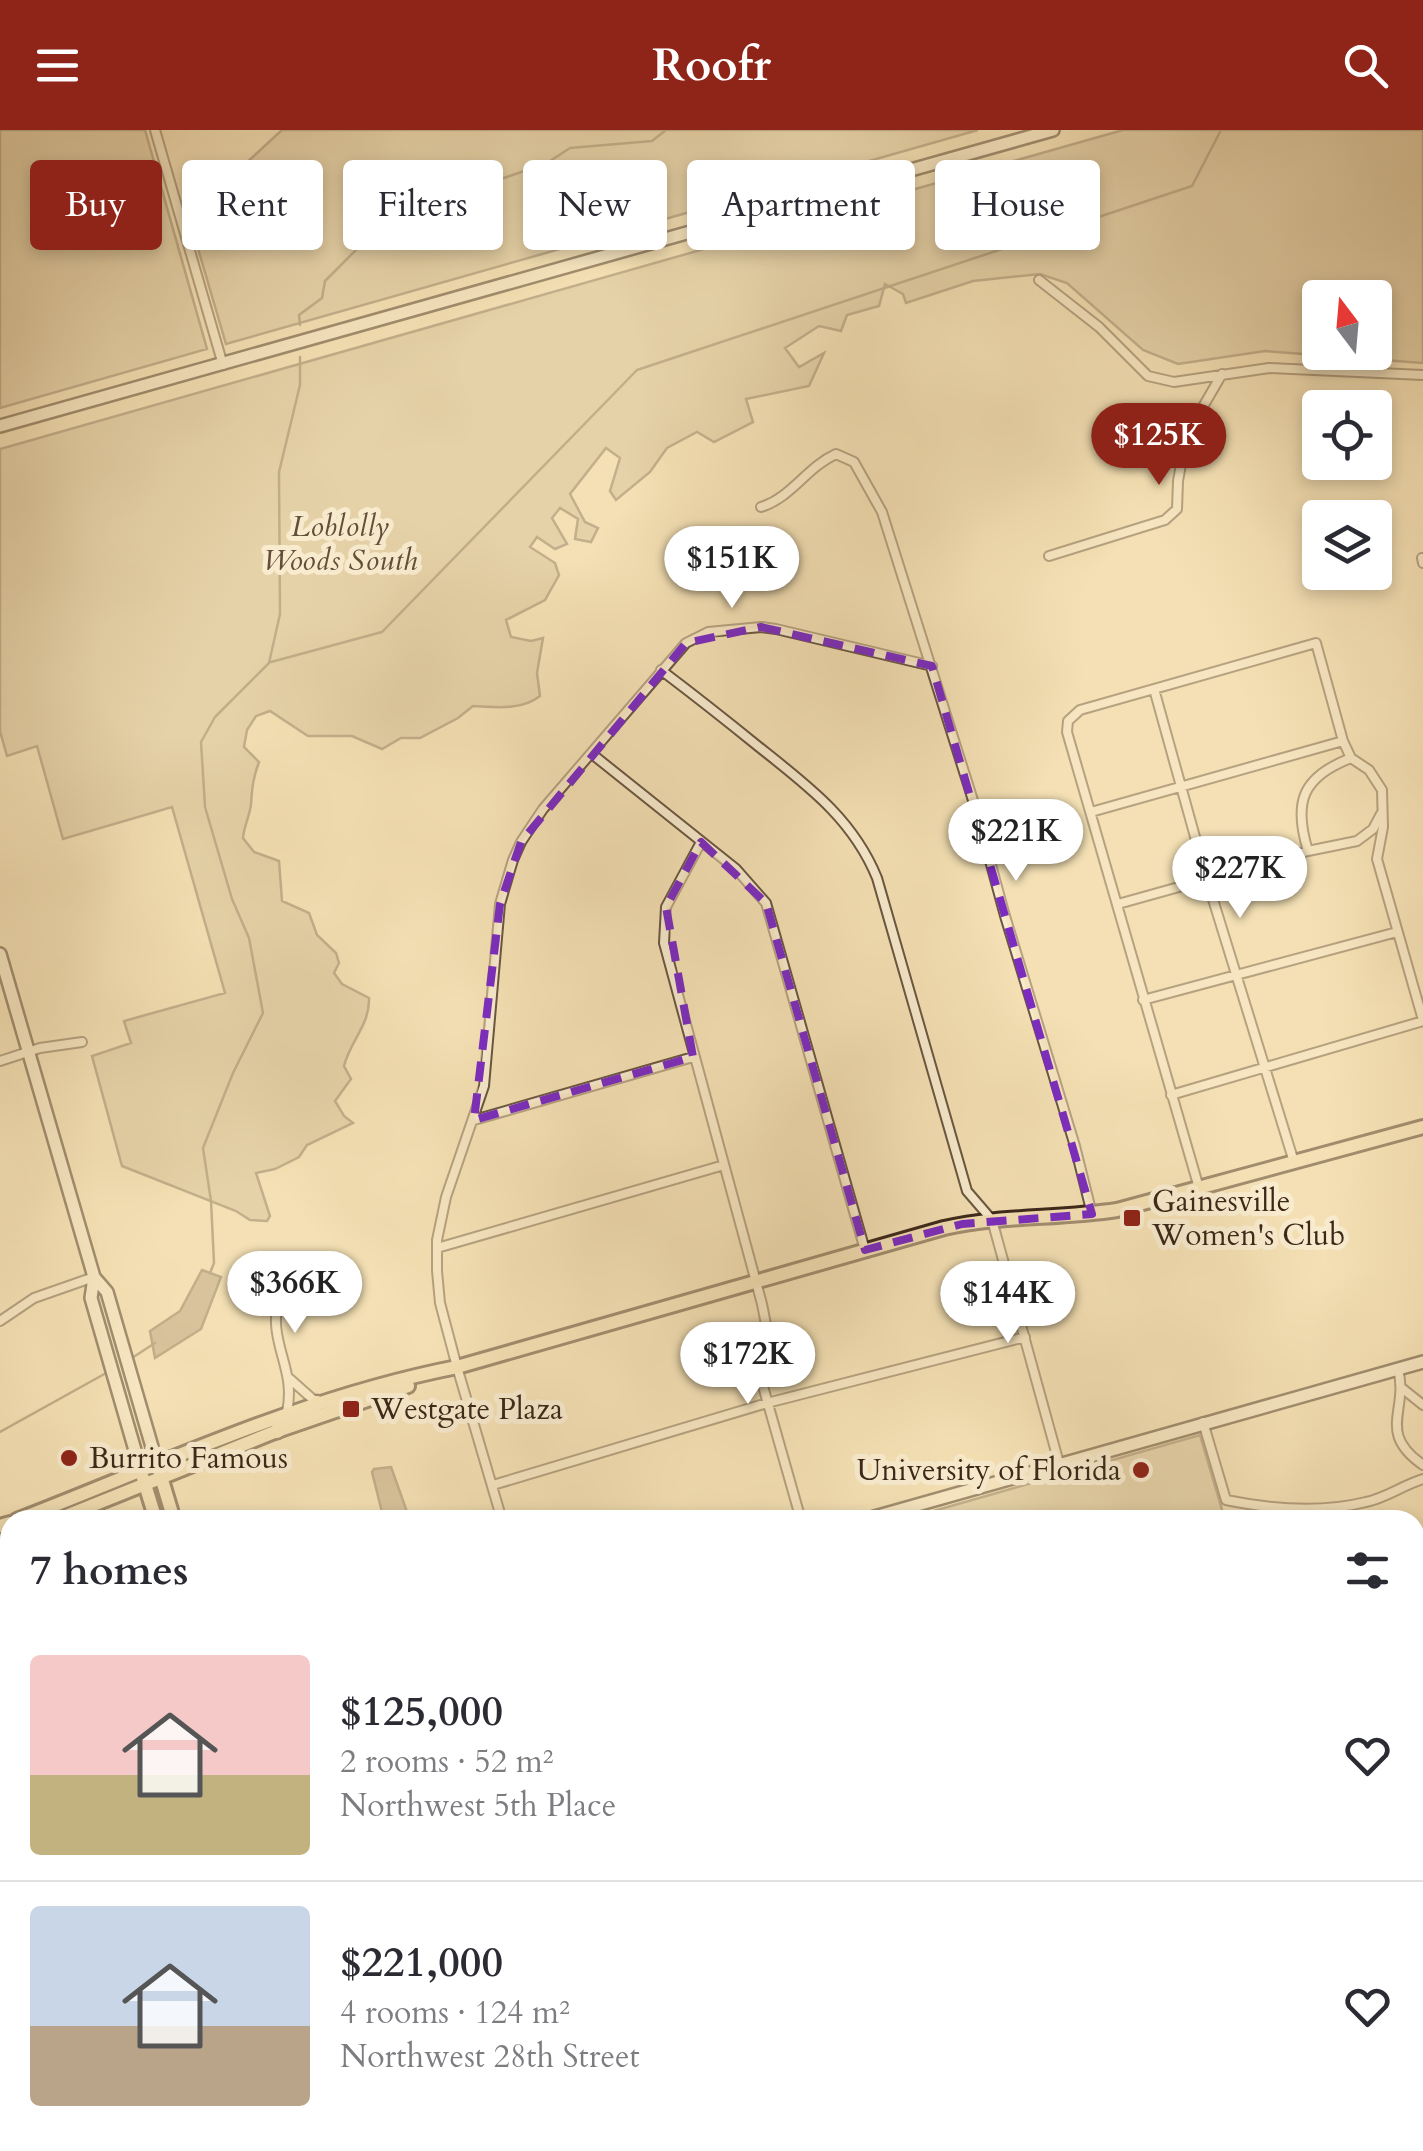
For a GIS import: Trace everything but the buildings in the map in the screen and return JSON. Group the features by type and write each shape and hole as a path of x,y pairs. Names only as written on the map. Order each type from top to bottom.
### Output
{"highway":[{"path":"277,1431 288,1421 309,1414 317,1402"}],"main road":[{"path":"0,426 1053,130"},
{"path":"0,954 94,1278 107,1292 171,1510"},
{"path":"77,1510 287,1412 317,1402 457,1367 944,1228 992,1220 1092,1214 1423,1127"},
{"path":"94,1278 90,1298 153,1510"},
{"path":"898,1510 1423,1362"},
{"path":"159,1470 457,1367"},
{"path":"46,1510 143,1478"}],"street":[{"path":"170,130 156,132 223,365"},
{"path":"1038,280 1099,327 1148,376 1174,382 1269,368 1423,375"},
{"path":"1049,556 1165,520 1177,509 1186,436 1222,374"},
{"path":"761,507 777,502 825,459 836,454 854,462 882,512 932,666 1092,1214"},
{"path":"500,1510 440,1303 438,1248 446,1197 484,1086 500,904 520,842 661,670 686,643 708,632 761,627 932,666"},
{"path":"1171,1095 1423,1020 1376,859 1382,790 1376,778 1350,758 1316,643 1080,710 1068,720 1066,732 1118,904 1143,1000 1171,1095 1199,1188"},
{"path":"661,670 821,796 850,827 867,854 882,894 967,1191 992,1220 1059,1463"},
{"path":"1154,689 1207,880 1294,1162"},
{"path":"1091,812 1343,741"},
{"path":"592,754 751,883 766,903 865,1250"},
{"path":"1308,851 1300,822 1304,792 1322,770 1350,758"},
{"path":"1118,904 1356,841 1373,829 1383,810"},
{"path":"1356,841 1378,848"},
{"path":"701,842 666,906 663,929 693,1056 756,1282 769,1340 759,1372 798,1510"},
{"path":"1143,1000 1397,932"},
{"path":"0,1061 82,1042"},
{"path":"474,1120 693,1056"},
{"path":"438,1248 724,1166"},
{"path":"0,1319 34,1298 94,1278"},
{"path":"280,1294 274,1314 275,1335 290,1379 287,1412"},
{"path":"493,1484 767,1403 1025,1337"},
{"path":"1398,1369 1403,1389 1395,1418 1396,1433 1401,1446 1423,1465"},
{"path":"290,1379 317,1402"},
{"path":"1403,1389 1423,1406"},
{"path":"1202,1422 1227,1500 1254,1506 1342,1506 1377,1499 1423,1479"}],"highlighted area":[{"path":"761,627 932,666 1092,1214 962,1224 865,1250 766,903 701,842 666,907 693,1057 474,1120 500,904 521,842 686,643"}],"green space":[{"path":"0,130 145,130 153,160 30,160 30,250 162,250 162,190 207,349 0,408"},
{"path":"282,130 978,130 873,160 687,160 687,213 667,219 667,160 523,160 523,250 556,250 226,344 198,250 323,250 323,160 249,160"},
{"name":"Loblolly Woods South","path":"1123,130 1423,130 1423,363 1392,361 1392,280 1302,280 1302,354 1265,351 1178,364 1143,350 1067,283 1040,274 973,281 906,303 903,294 885,284 879,306 847,315 841,331 819,326 785,348 799,367 824,353 809,386 746,399 753,422 714,442 697,432 667,448 650,472 616,500 610,491 620,458 606,448 570,494 585,522 598,528 591,542 575,539 578,519 560,508 552,518 567,544 555,549 537,537 530,547 555,563 559,575 545,600 506,620 511,637 531,641 543,638 537,673 540,696 533,701 516,706 473,706 420,738 401,738 382,749 352,736 308,736 270,711 256,716 247,730 244,747 259,762 243,838 254,852 279,861 282,901 309,913 317,935 336,953 339,963 334,973 342,984 369,998 366,1016 344,1066 351,1079 335,1101 353,1123 307,1145 299,1157 256,1173 270,1216 267,1221 250,1220 122,1166 92,1056 131,1043 124,1021 225,993 172,807 63,839 37,746 7,756 0,731 0,449 701,250 915,250 915,189 935,183 935,250 1100,250 1100,160 1017,160"},
{"name":"University of Florida","path":"1200,1435 1222,1510 937,1510"}],"shaded area":[{"path":"202,1270 221,1277 201,1329 155,1358 150,1331 180,1311"},
{"path":"391,1467 406,1510 382,1510 374,1469"}],"waterway":[{"path":"300,325 299,315 322,298 325,281 362,244 375,210 446,185 504,178 547,163 570,148 652,141 666,130"},
{"path":"271,662 382,632 637,370 1192,186 1221,130"},
{"path":"210,1273 214,1263 211,1201 203,1148 233,1073 263,1013 249,938 232,899 205,807 201,742 215,717 269,663 280,614 279,472 300,385 300,357"},
{"path":"132,1358 155,1343"},
{"path":"0,1432 108,1372"}],"place":[{"name":"Gainesville Women's Club","path":"1132,1218"},
{"name":"Westgate Plaza","path":"351,1409"},
{"name":"Burrito Famous","path":"69,1458"},
{"name":"University of Florida","path":"1141,1470"}]}
